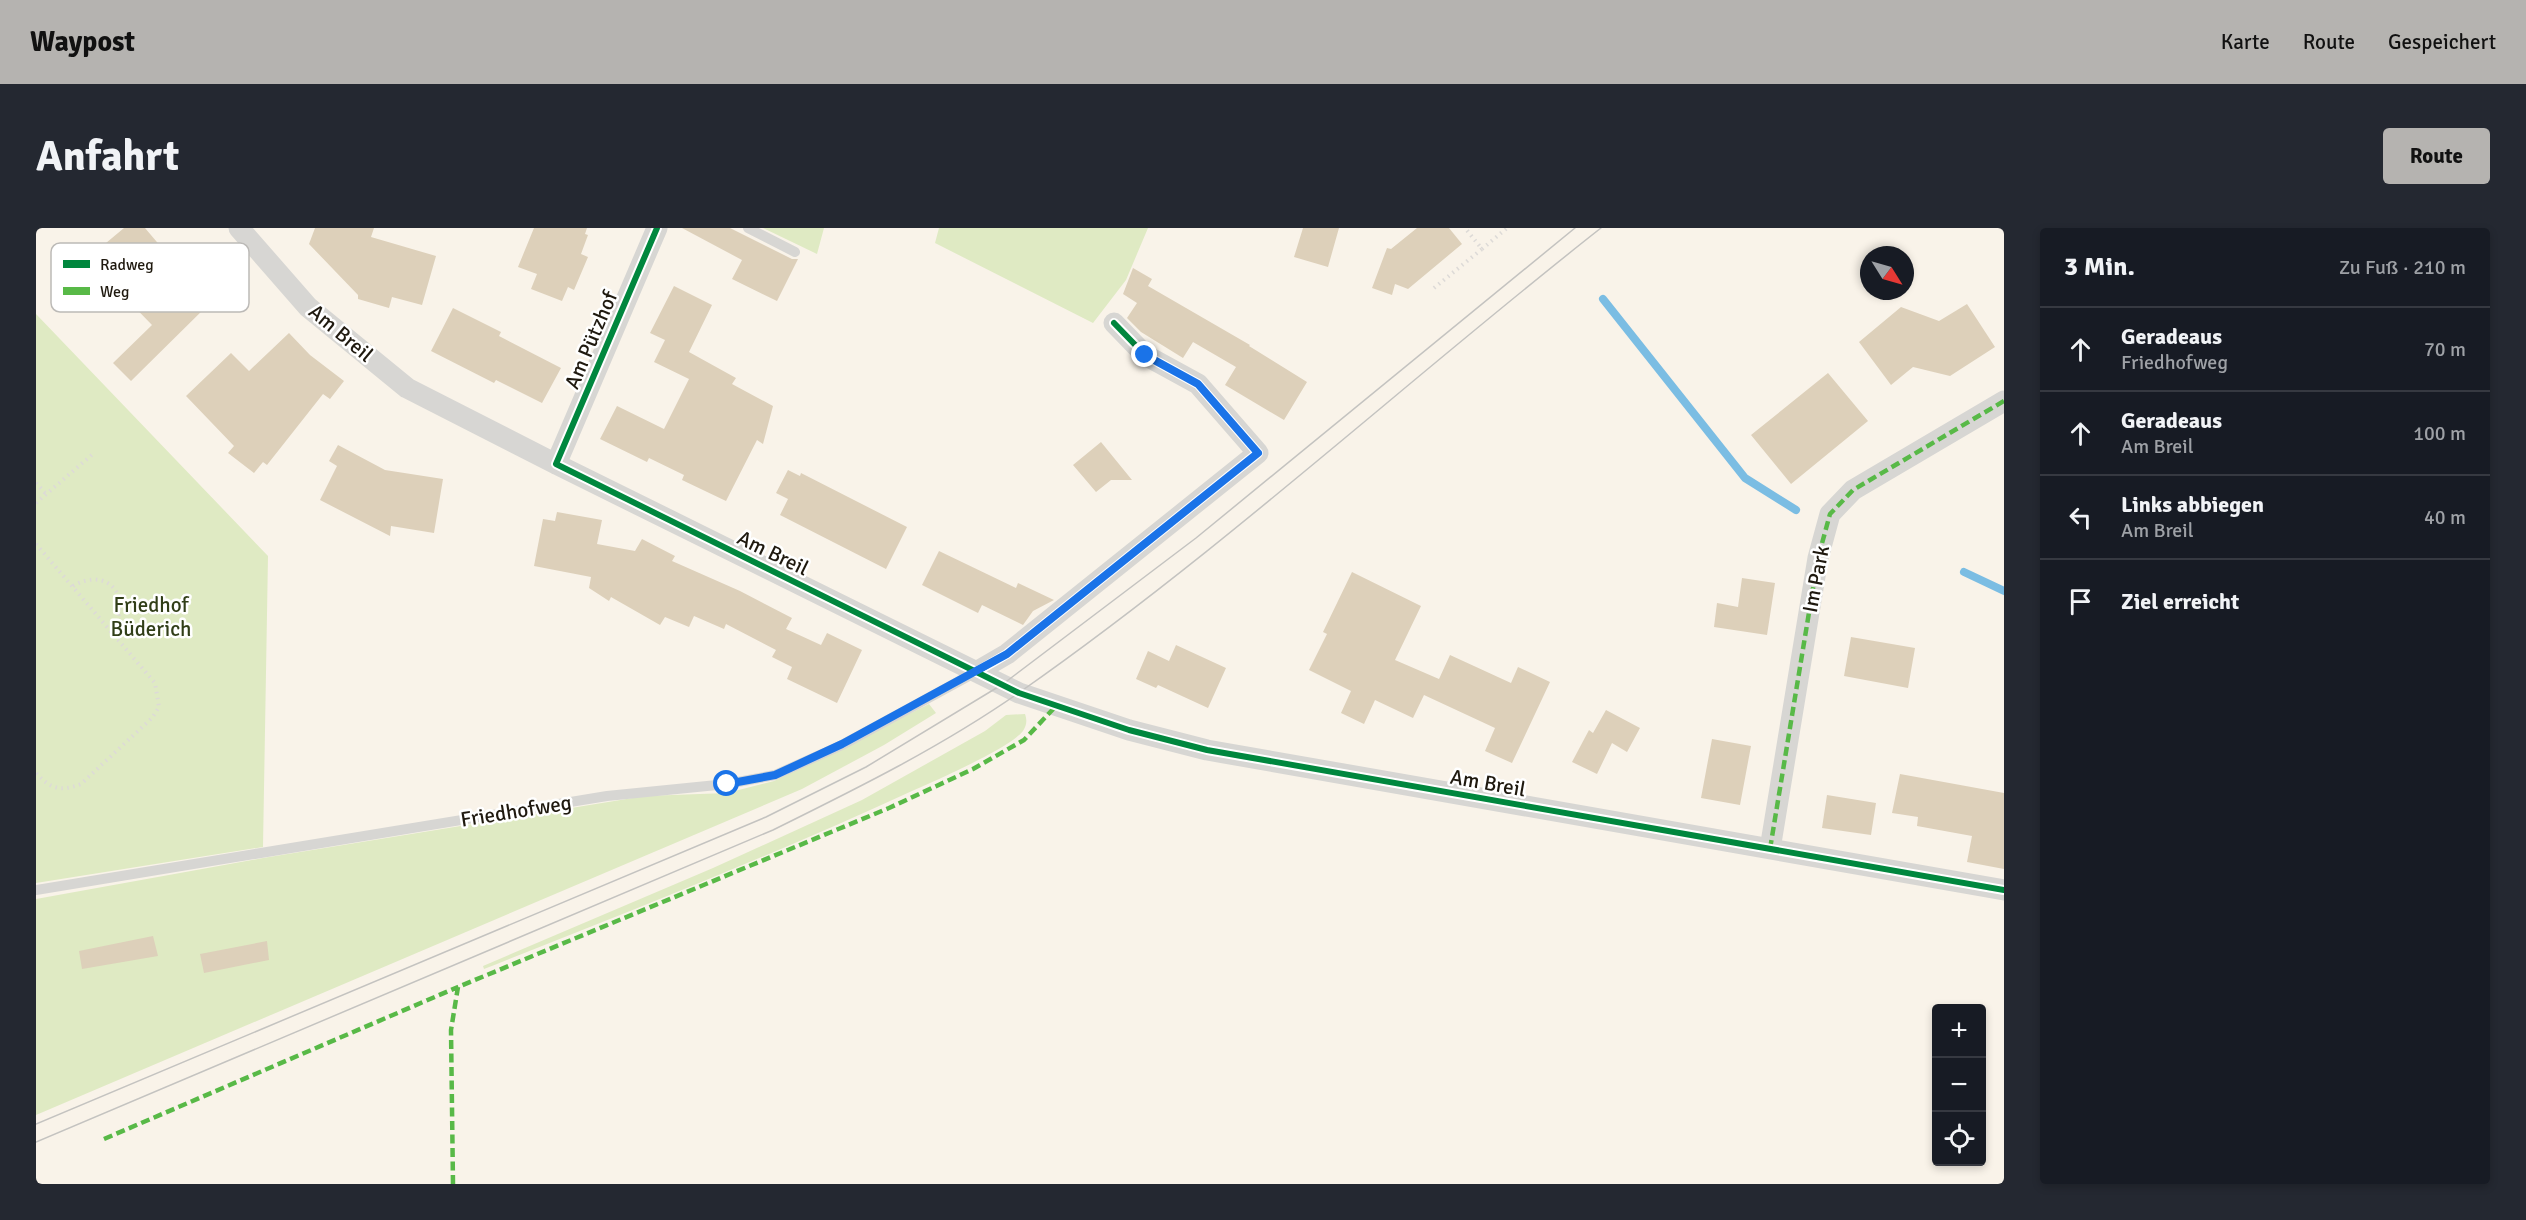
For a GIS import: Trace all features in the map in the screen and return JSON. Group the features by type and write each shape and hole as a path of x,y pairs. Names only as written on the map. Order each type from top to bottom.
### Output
{"street":[{"name":"Am Breil","path":"239,228 308,307 407,388 976,672 1056,706 1129,730 1207,750 2004,890"},
{"name":"Am Pützhof","path":"556,464 657,228"},
{"path":"976,672 1007,654 1258,453 1198,384 1145,355 1114,323"},
{"name":"Im Park","path":"1770,849 1818,558 1830,514 1854,490 2004,401"}],"lane":[{"path":"748,228 795,252"},
{"name":"Friedhofweg","path":"36,890 608,795 727,784 775,775 842,744 976,672"}],"path":[{"path":"1465,228 1482,249"},
{"path":"1434,288 1508,228"},
{"path":"36,503 94,453"},
{"path":"36,483 46,494"},
{"path":"36,544 112,630 155,683 159,707 152,718 81,784 69,789 56,788 46,784 36,773"},
{"path":"73,586 92,579 104,582 114,589 121,598 122,608 112,630"}],"green space":[{"path":"763,228 824,228 817,254"},
{"path":"939,228 1148,228 1126,280 1093,323 935,243"},
{"name":"Friedhof Büderich","path":"36,314 268,556 263,847 36,883"},
{"path":"929,704 936,713 884,745 802,789 36,1115 36,899 263,858 645,796 727,793 774,781"},
{"path":"1025,714 1025,727 1015,738 954,772 753,861 484,969 483,966 713,868 862,800 985,731 1006,715"}],"building":[{"path":"124,228 145,228 158,243 106,243"},
{"path":"315,228 374,228 371,237 436,256 422,305 392,297 389,308 358,299 358,295 309,244"},
{"path":"534,228 587,228 585,234 588,235 581,254 588,257 574,290 568,287 562,301 531,289 537,274 518,267"},
{"path":"682,228 730,228 792,259 798,259 777,301 732,279 742,260"},
{"path":"1303,228 1339,228 1328,267 1294,257"},
{"path":"1417,228 1449,228 1462,244 1408,289 1395,284 1392,295 1372,288 1387,248 1391,249"},
{"path":"1133,268 1152,279 1148,286 1250,345 1307,382 1284,420 1225,385 1236,367 1193,342 1183,358 1141,332 1127,318 1137,303 1123,294"},
{"path":"674,286 712,305 689,352 736,378 732,384 773,406 763,444 757,440 726,501 682,480 684,475 649,458 647,462 600,439 617,406 664,429 689,379 654,362 665,340 650,333"},
{"path":"1967,304 1995,347 1950,376 1913,367 1891,385 1859,342 1901,307 1939,321"},
{"path":"453,308 501,332 499,336 561,368 542,403 496,380 494,383 431,351"},
{"path":"139,312 201,312 131,381 113,363 152,325"},
{"path":"289,333 310,355 344,381 330,399 323,394 267,465 263,462 254,473 228,453 234,446 186,396 231,353 249,371"},
{"path":"1828,373 1868,421 1791,484 1751,435"},
{"path":"1101,442 1132,480 1111,480 1096,492 1073,465"},
{"path":"338,445 385,470 443,479 434,533 391,526 390,536 320,500 337,466 329,461"},
{"path":"788,470 800,476 801,473 907,527 886,569 780,515 788,499 776,493"},
{"path":"557,512 602,520 597,544 635,551 642,539 675,556 672,561 740,591 792,618 786,629 821,645 827,633 862,650 837,703 787,679 792,667 772,657 776,650 726,624 724,629 694,616 689,627 665,617 660,625 611,597 609,601 589,588 591,577 534,566 543,519 555,521"},
{"path":"939,551 1016,588 1018,583 1054,600 1033,611 1023,625 982,605 978,613 922,585"},
{"path":"1352,572 1421,606 1395,660 1439,679 1450,655 1511,683 1518,667 1550,682 1512,763 1485,751 1495,728 1424,695 1413,718 1375,700 1364,724 1341,713 1351,691 1309,670 1327,634 1323,632"},
{"path":"1742,578 1775,583 1767,635 1714,627 1717,603 1738,607"},
{"path":"1851,637 1915,648 1908,688 1844,676"},
{"path":"1176,645 1226,668 1208,708 1158,685 1156,688 1136,679 1148,651 1169,661"},
{"path":"1606,710 1640,728 1627,752 1612,743 1597,774 1572,762 1589,730 1593,733"},
{"path":"1712,739 1751,746 1740,805 1701,798"},
{"path":"1900,774 2004,793 2004,869 1967,862 1972,836 1917,826 1918,817 1892,813"},
{"path":"1827,795 1876,803 1871,835 1822,828"},
{"path":"153,936 158,956 82,969 79,951"},
{"path":"267,941 269,960 204,973 200,954"}],"waterway":[{"path":"1603,299 1745,478 1796,510"},
{"path":"1964,572 2004,591"}],"tram line":[{"path":"36,1124 766,817 866,767 1003,684 1196,538 1575,228"},
{"path":"36,1142 773,830 868,782 961,730 1020,692 1169,581 1601,228"}],"marked path":[{"path":"1770,849 1818,558 1830,514 1853,490 2004,401"},
{"path":"453,1184 451,1030 458,987 889,808 973,769 1024,740 1056,706"},
{"path":"104,1139 458,987"}],"cycle path":[{"path":"657,228 556,464 1019,693 1129,730 1207,750 2004,890"},
{"path":"976,672 1007,654 1258,453 1198,384 1145,355 1114,323"}],"route":[{"path":"727,784 775,775 842,744 1007,654 1258,453 1198,384 1145,355"}]}
